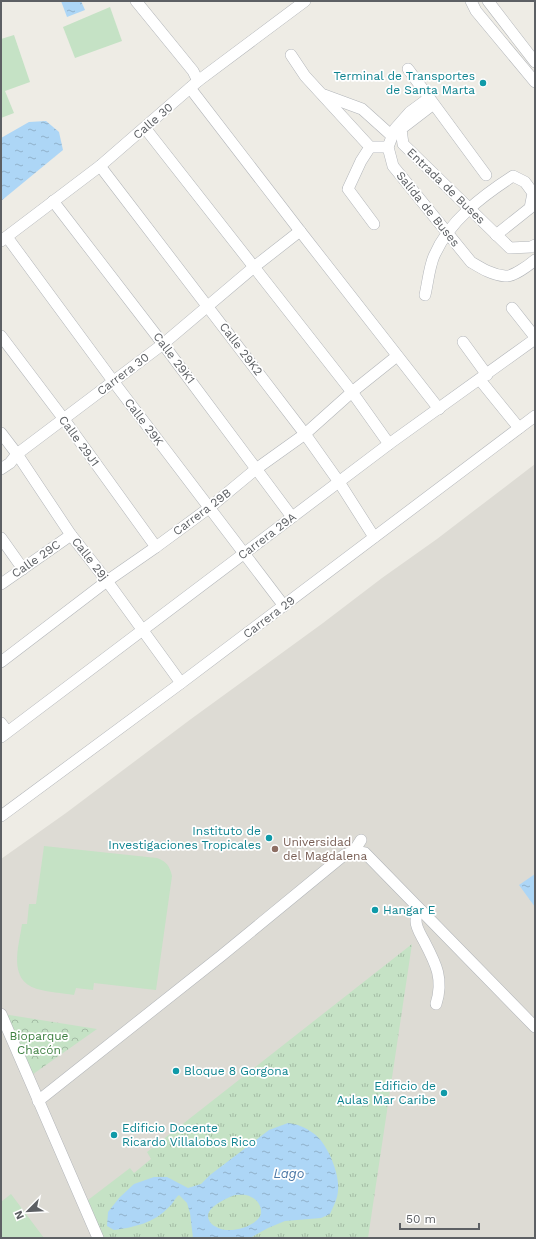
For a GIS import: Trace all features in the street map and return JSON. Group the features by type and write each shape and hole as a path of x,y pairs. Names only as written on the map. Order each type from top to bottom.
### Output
{"street":[{"path":"136,1 193,71 194,85 300,231 439,409"},
{"name":"Calle 30","path":"4,239 100,166 194,85 305,1"},
{"path":"471,1 476,11 535,82"},
{"path":"488,1 535,62"},
{"path":"291,55 305,76 370,147 388,147 394,129 410,112 432,101"},
{"path":"408,68 486,175"},
{"path":"322,94 362,109 392,136"},
{"name":"Entrada de Buses","path":"432,101 400,129 403,144 510,248 531,248 535,244"},
{"path":"145,128 352,392 390,444"},
{"path":"370,147 361,161 348,189 374,224"},
{"name":"Salida de Buses","path":"388,147 393,166 470,262 486,271 506,277 526,268 535,260"},
{"name":"Calle 29K2","path":"100,166 305,434 339,482 374,538"},
{"path":"425,295 434,256 447,233 469,208 513,176 525,182 534,193 530,208 496,235"},
{"name":"Calle 29K1","path":"53,201 163,344 292,517"},
{"name":"Carrera 30","path":"1,469 10,463 17,454 63,418 163,344 254,267 300,231"},
{"name":"Calle 29K","path":"4,239 284,606"},
{"path":"512,308 535,338"},
{"name":"Calle 29J1","path":"1,336 63,418 156,547"},
{"name":"Carrera 29A","path":"3,730 143,630 390,444 535,338"},
{"path":"463,342 483,377 519,428"},
{"name":"Carrera 29B","path":"1,662 107,581 209,508 256,469 305,434 352,392 397,356"},
{"name":"Carrera 29","path":"1,816 284,606 535,416"},
{"name":"Calle 29j","path":"1,433 17,454 71,535 107,581 181,683"},
{"name":"Calle 29C","path":"1,584 71,535"},
{"path":"1,538 23,569"},
{"path":"38,1101 344,856 354,851 361,840"},
{"path":"354,851 365,853 535,1028"},
{"path":"418,909 416,918 417,927 432,956 440,982 439,995 436,1004"},
{"path":"1,1014 98,1238"}],"shaded area":[{"name":"Universidad del Magdalena","path":"535,464 535,1238 1,1238 1,859 66,813 191,719 437,539"}],"green space":[{"path":"110,7 122,41 75,58 63,27"},
{"path":"14,35 30,82 5,91 14,113 1,118 1,39"},
{"path":"44,846 157,858 167,864 172,876 156,990 94,983 93,990 76,988 74,995 37,989 28,985 22,978 18,970 17,961 22,924 27,924 29,904 36,904"},
{"path":"412,944 368,1238 99,1238 88,1200 130,1168 134,1173 151,1159 147,1152"},
{"name":"Bioparque Chacón","path":"3,1014 97,1029 29,1077"},
{"path":"11,1194 44,1238 1,1238 1,1202"}],"water":[{"path":"61,1 81,1 85,10 67,17"},
{"path":"46,121 59,132 63,150 1,201 1,138 29,122"},
{"path":"535,874 535,907 519,885"},
{"name":"Lago","path":"288,1123 295,1124 310,1131 323,1143 335,1167 338,1183 337,1196 330,1214 321,1218 285,1221 250,1238 193,1238 190,1213 187,1203 179,1195 170,1206 151,1221 137,1226 114,1230 107,1226 108,1212 119,1198 134,1184 154,1177 167,1177 188,1188 201,1184 210,1175 269,1130","holes":["235,1195 247,1195 259,1203 261,1213 258,1219 250,1225 235,1230 225,1230 212,1225 208,1216 209,1211 217,1204"]}],"place":[{"name":"Terminal de Transportes de Santa Marta","path":"483,83"},
{"name":"Instituto de Investigaciones Tropicales","path":"269,838"},
{"name":"Universidad del Magdalena","path":"275,849"},
{"name":"Hangar E","path":"375,910"},
{"name":"Bloque 8 Gorgona","path":"176,1071"},
{"name":"Edificio de Aulas Mar Caribe","path":"444,1093"},
{"name":"Edificio Docente Ricardo Villalobos Rico","path":"114,1135"}]}
